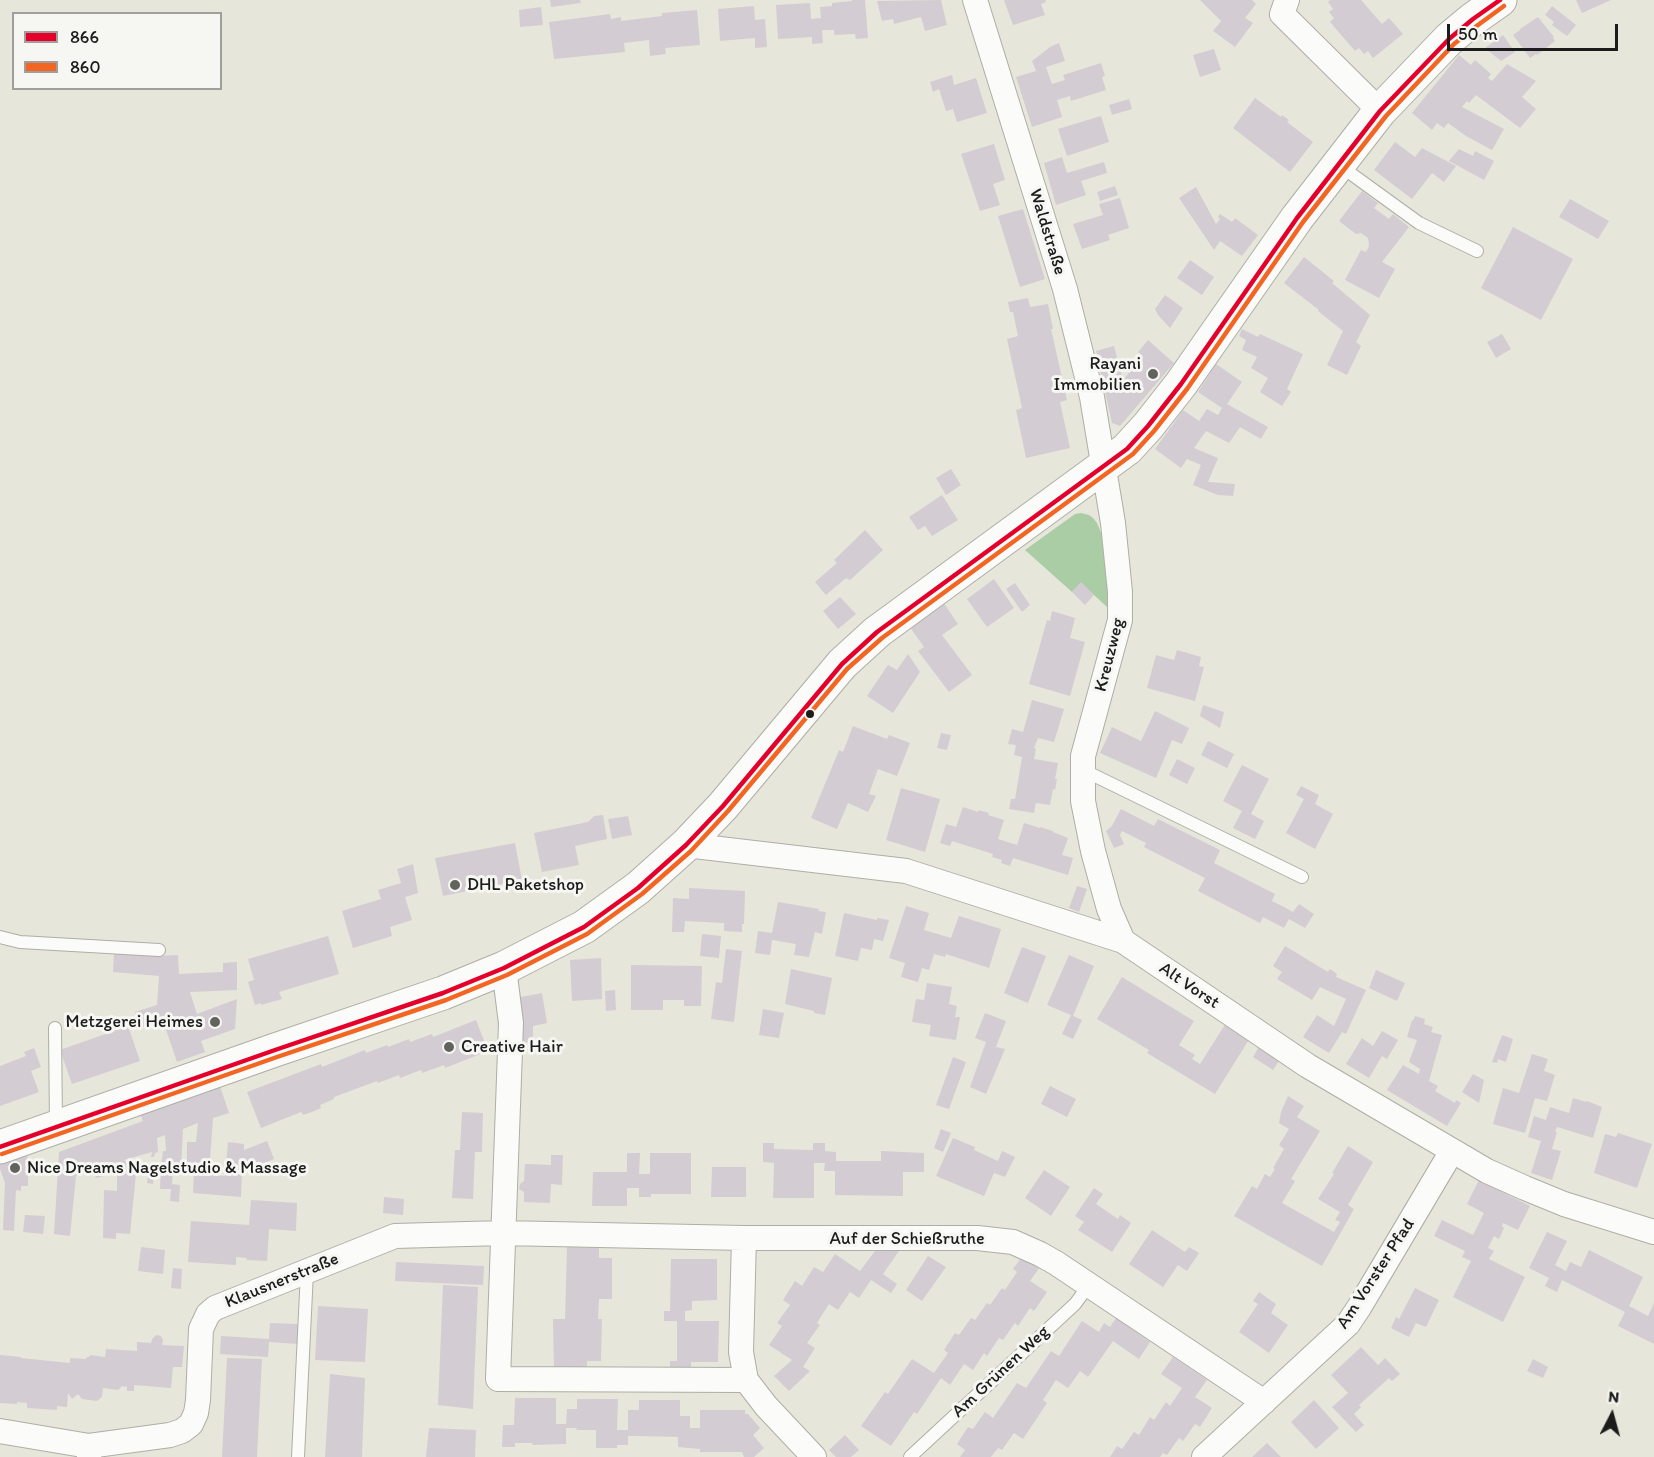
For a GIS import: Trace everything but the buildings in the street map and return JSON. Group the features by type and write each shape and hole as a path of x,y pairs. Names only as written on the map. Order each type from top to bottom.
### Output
{"street":[{"name":"Waldstraße","path":"975,0 1065,290 1092,397 1104,468"},
{"path":"1287,0 1282,14 1380,111"},
{"path":"0,1147 442,993 504,968 584,927 638,888 723,806 842,664 865,643 909,608 1127,449 1181,384 1297,218 1380,111 1449,39 1500,0"},
{"name":"Kreuzweg","path":"1104,468 1113,523 1121,606 1120,620 1083,756 1083,801 1108,909 1123,941"},
{"name":"Alt Vorst","path":"686,844 906,872 1123,941 1308,1065 1487,1171 1564,1204 1654,1232"},
{"path":"504,968 511,1023 498,1379 746,1380"},
{"name":"Am Vorster Pfad","path":"1204,1457 1348,1324 1452,1151"},
{"name":"Auf der Schießruthe","path":"502,1233 1000,1240 1024,1246 1040,1254 1264,1402"},
{"name":"Klausnerstraße","path":"0,1431 89,1451 170,1435 187,1428 196,1413 201,1329 208,1314 215,1308 395,1236 502,1233"},
{"path":"744,1238 741,1352 746,1380 766,1406 814,1457"}],"lane":[{"path":"1338,164 1419,223 1477,251"},
{"path":"1083,770 1302,877"},
{"path":"0,937 20,942 159,950"},
{"path":"55,1028 56,1128"},
{"path":"298,1457 307,1272"},
{"name":"Am Grünen Weg","path":"909,1457 1075,1304 1089,1285"}],"green space":[{"path":"1081,513 1093,518 1102,535 1108,570 1107,607 1081,583 1072,592 1025,550 1075,514"}],"transit line":[{"name":"866","path":"0,1147 443,993 504,968 584,927 638,888 686,845 723,806 842,664 877,632 1127,449 1181,384 1297,218 1380,111 1449,39 1500,0"},
{"name":"860","path":"2,1154 446,1000 507,975 587,934 642,894 691,851 728,811 847,669 882,638 1133,454 1187,389 1303,222 1386,116 1454,44 1504,6"}],"place":[{"name":"Rayani Immobilien","path":"1153,374"},
{"name":"DHL Paketshop","path":"455,885"},
{"name":"Metzgerei Heimes","path":"215,1022"},
{"name":"Creative Hair","path":"449,1047"},
{"name":"Nice Dreams Nagelstudio & Massage","path":"15,1168"}]}
